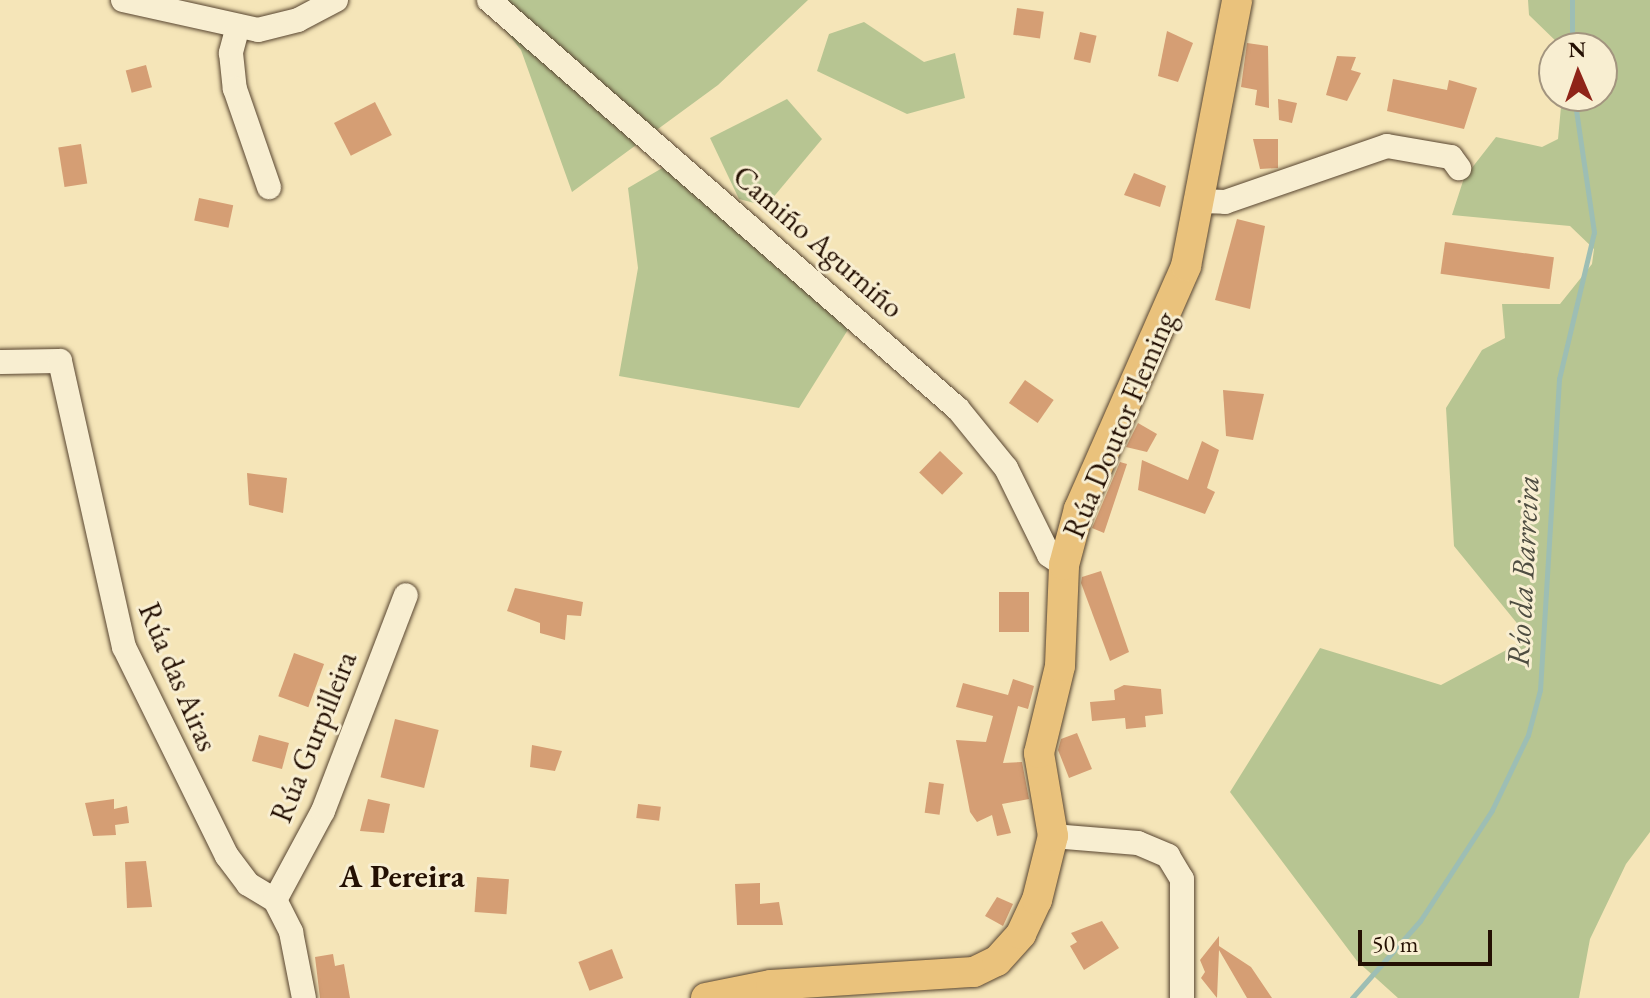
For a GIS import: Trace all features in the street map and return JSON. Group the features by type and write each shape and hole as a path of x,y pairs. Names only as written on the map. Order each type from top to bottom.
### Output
{"main road":[{"name":"Rúa Doutor Fleming","path":"706,998 771,985 974,972 997,961 1021,934 1037,900 1053,836 1039,753 1060,666 1064,565 1079,509 1186,266 1237,0"}],"street":[{"path":"123,0 258,30 298,20 336,0"},
{"name":"Camiño Agurniño","path":"489,0 958,409 1006,468 1033,532 1064,565"},
{"path":"238,26 231,53 235,89 269,187"},
{"path":"1200,201 1225,202 1387,146 1441,154 1459,168"},
{"name":"Rúa das Airas","path":"0,362 60,361 124,647 227,856 248,884 275,900 291,932 304,998"},
{"name":"Rúa Gurpilleira","path":"275,900 323,811 406,595"},
{"path":"1053,836 1138,843 1168,856 1182,879 1182,998"}],"green space":[{"path":"481,0 808,0 718,85 572,192 521,50"},
{"path":"1528,0 1650,0 1650,832 1626,864 1590,939 1579,998 1398,998 1357,961 1230,792 1320,648 1441,685 1529,638 1454,546 1446,408 1482,350 1505,338 1502,304 1560,304 1592,264 1594,249 1570,226 1452,215 1464,178 1496,137 1542,147 1558,139 1561,112 1618,112 1618,32 1547,32 1529,15"},
{"path":"864,22 924,62 955,53 965,98 907,114 817,71 829,34"},
{"path":"787,99 822,139 766,206 739,199 710,138"},
{"path":"664,167 849,328 799,408 619,376 638,268 628,188"}],"building":[{"path":"1017,8 1044,12 1040,38 1013,35"},
{"path":"1167,31 1193,43 1178,82 1158,76"},
{"path":"1080,32 1097,36 1090,63 1074,59"},
{"path":"1247,43 1268,46 1269,108 1255,105 1257,90 1241,87"},
{"path":"1337,56 1356,57 1351,70 1361,73 1347,101 1326,95"},
{"path":"146,65 152,87 132,93 126,70"},
{"path":"1393,79 1447,90 1449,80 1477,88 1464,129 1387,111"},
{"path":"1278,99 1297,103 1292,123 1279,120"},
{"path":"375,102 392,135 351,156 334,123"},
{"path":"1253,139 1278,139 1278,168 1260,169"},
{"path":"81,144 87,184 65,187 58,148"},
{"path":"1134,173 1166,186 1160,207 1124,195"},
{"path":"199,198 233,205 228,228 194,220"},
{"path":"1237,219 1265,226 1250,309 1215,300"},
{"path":"1445,242 1554,257 1549,289 1441,274"},
{"path":"1025,380 1054,400 1038,423 1009,403"},
{"path":"1223,390 1264,394 1253,440 1226,436"},
{"path":"1138,423 1157,434 1147,452 1126,447"},
{"path":"1202,441 1219,450 1207,488 1215,492 1205,514 1138,490 1142,460 1188,480"},
{"path":"940,451 963,473 942,495 919,473"},
{"path":"1120,462 1127,464 1104,533 1092,528"},
{"path":"247,473 287,478 283,513 249,505"},
{"path":"1101,571 1129,652 1110,661 1081,583 1082,577"},
{"path":"515,588 583,602 581,616 567,615 565,640 540,633 540,623 507,611"},
{"path":"999,592 1029,592 1029,632 999,632"},
{"path":"294,653 324,664 308,707 278,696"},
{"path":"1013,679 1034,686 1028,709 1018,706 1003,763 1022,762 1029,799 1002,804 1011,833 997,836 992,815 977,822 970,812 956,740 986,742 993,716 956,707 963,683 1008,695"},
{"path":"1124,685 1161,689 1163,714 1145,716 1146,727 1126,729 1125,718 1092,721 1090,702 1115,700 1114,690"},
{"path":"395,719 439,730 424,788 380,777"},
{"path":"1077,733 1092,769 1069,778 1058,750 1061,739"},
{"path":"259,735 289,743 282,769 252,761"},
{"path":"532,745 562,751 555,771 530,767"},
{"path":"929,782 944,784 940,815 925,813"},
{"path":"114,799 114,809 127,806 129,823 115,825 116,835 93,836 85,803"},
{"path":"368,799 390,804 384,833 360,831"},
{"path":"638,804 661,807 659,821 636,818"},
{"path":"146,861 152,907 127,908 125,862"},
{"path":"477,877 509,879 506,914 475,912"},
{"path":"760,883 760,904 779,902 783,925 737,925 735,884"},
{"path":"997,897 1013,904 1003,926 985,916"},
{"path":"1102,921 1119,948 1084,970 1070,946 1077,942 1071,933"},
{"path":"1219,936 1219,946 1251,967 1272,998 1247,998 1219,950 1217,998 1201,978 1205,972 1200,960"},
{"path":"612,949 623,978 590,991 578,962"},
{"path":"333,954 335,966 344,964 350,998 320,998 315,957"}],"waterway":[{"name":"Río da Barreira","path":"1572,0 1572,32"},
{"name":"Río da Barreira","path":"1352,998 1420,921 1492,810 1528,735 1540,690 1559,379 1594,232 1576,112"}],"district":[{"name":"A Pereira","path":"402,876"}]}
